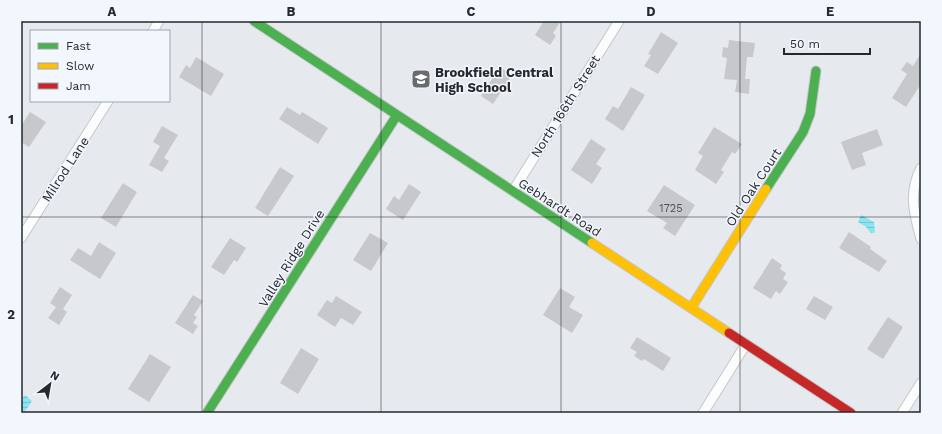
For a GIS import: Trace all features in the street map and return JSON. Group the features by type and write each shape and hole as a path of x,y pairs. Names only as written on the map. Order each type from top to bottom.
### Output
{"street":[{"path":"154,30 159,21"},
{"name":"Gebhardt Road","path":"254,21 852,413"},
{"name":"North 166th Street","path":"513,192 619,21"},
{"name":"Old Oak Court","path":"691,308 803,132 812,107 816,71"},
{"name":"Milrod Lane","path":"21,238 107,102"},
{"name":"Valley Ridge Drive","path":"207,413 397,116"},
{"path":"921,168 914,183 913,200 921,239"},
{"path":"703,413 746,344"},
{"path":"902,413 921,383"}],"water":[{"path":"861,215 874,222 875,232 871,233 866,227 858,222"},
{"path":"25,395 32,401 24,413 21,413 21,400"}],"building":[{"path":"544,21 561,21 553,33 556,36 550,45 535,35"},
{"path":"661,32 678,43 658,74 644,66 651,55 648,54"},
{"path":"729,40 755,43 753,57 747,57 745,79 750,79 749,94 735,92 737,80 724,79 727,58 722,57 723,47 728,48"},
{"path":"921,53 921,84 906,107 892,98 907,74 901,70 907,62 913,66"},
{"path":"196,57 224,74 211,96 179,77 186,65 190,68"},
{"path":"500,67 512,75 493,104 481,96"},
{"path":"631,87 645,95 623,131 605,119 613,106 618,109"},
{"path":"287,107 300,115 302,112 328,128 318,144 279,119"},
{"path":"30,112 46,122 29,147 21,142 21,126"},
{"path":"162,126 178,135 164,158 169,161 162,172 149,165 160,146 153,142"},
{"path":"714,127 742,144 735,154 732,152 721,170 724,172 716,184 695,170 703,156 698,153"},
{"path":"877,129 883,145 862,153 866,165 852,170 841,142"},
{"path":"591,139 606,149 596,164 602,168 592,184 571,170"},
{"path":"280,167 294,176 268,216 255,208"},
{"path":"123,183 137,192 116,227 101,218"},
{"path":"409,184 421,192 403,220 386,209 394,196 399,200"},
{"path":"664,185 695,205 675,236 663,228 667,223 647,211"},
{"path":"849,232 871,247 870,249 887,261 879,272 839,248"},
{"path":"370,233 388,243 371,271 353,260"},
{"path":"230,238 246,248 237,262 234,260 224,275 211,267"},
{"path":"99,242 116,253 100,279 70,260 78,248 91,256"},
{"path":"772,258 782,265 780,269 786,273 783,279 788,282 780,294 776,291 771,299 753,288"},
{"path":"60,287 72,295 63,309 67,312 59,325 48,318 56,307 50,303"},
{"path":"560,288 575,297 569,307 583,315 572,333 543,315"},
{"path":"193,295 203,301 194,315 197,317 193,323 198,326 193,334 175,323"},
{"path":"336,296 362,312 353,325 341,318 335,327 317,315 327,300 332,303"},
{"path":"814,296 833,307 825,320 806,309"},
{"path":"888,317 903,327 883,359 867,349"},
{"path":"637,337 671,358 663,371 644,359 642,361 634,356 637,352 630,348"},
{"path":"301,348 319,359 298,394 280,383"},
{"path":"150,354 171,367 149,402 128,389"}],"traffic: fast":[{"path":"254,21 592,243"},
{"path":"766,189 803,132 810,114 816,71"},
{"path":"207,413 397,115"}],"traffic: slow":[{"path":"691,308 766,189"},
{"path":"592,243 729,333"}],"traffic: jam":[{"path":"729,333 851,413"}],"place":[{"name":"Brookfield Central High School","path":"421,79"}]}
